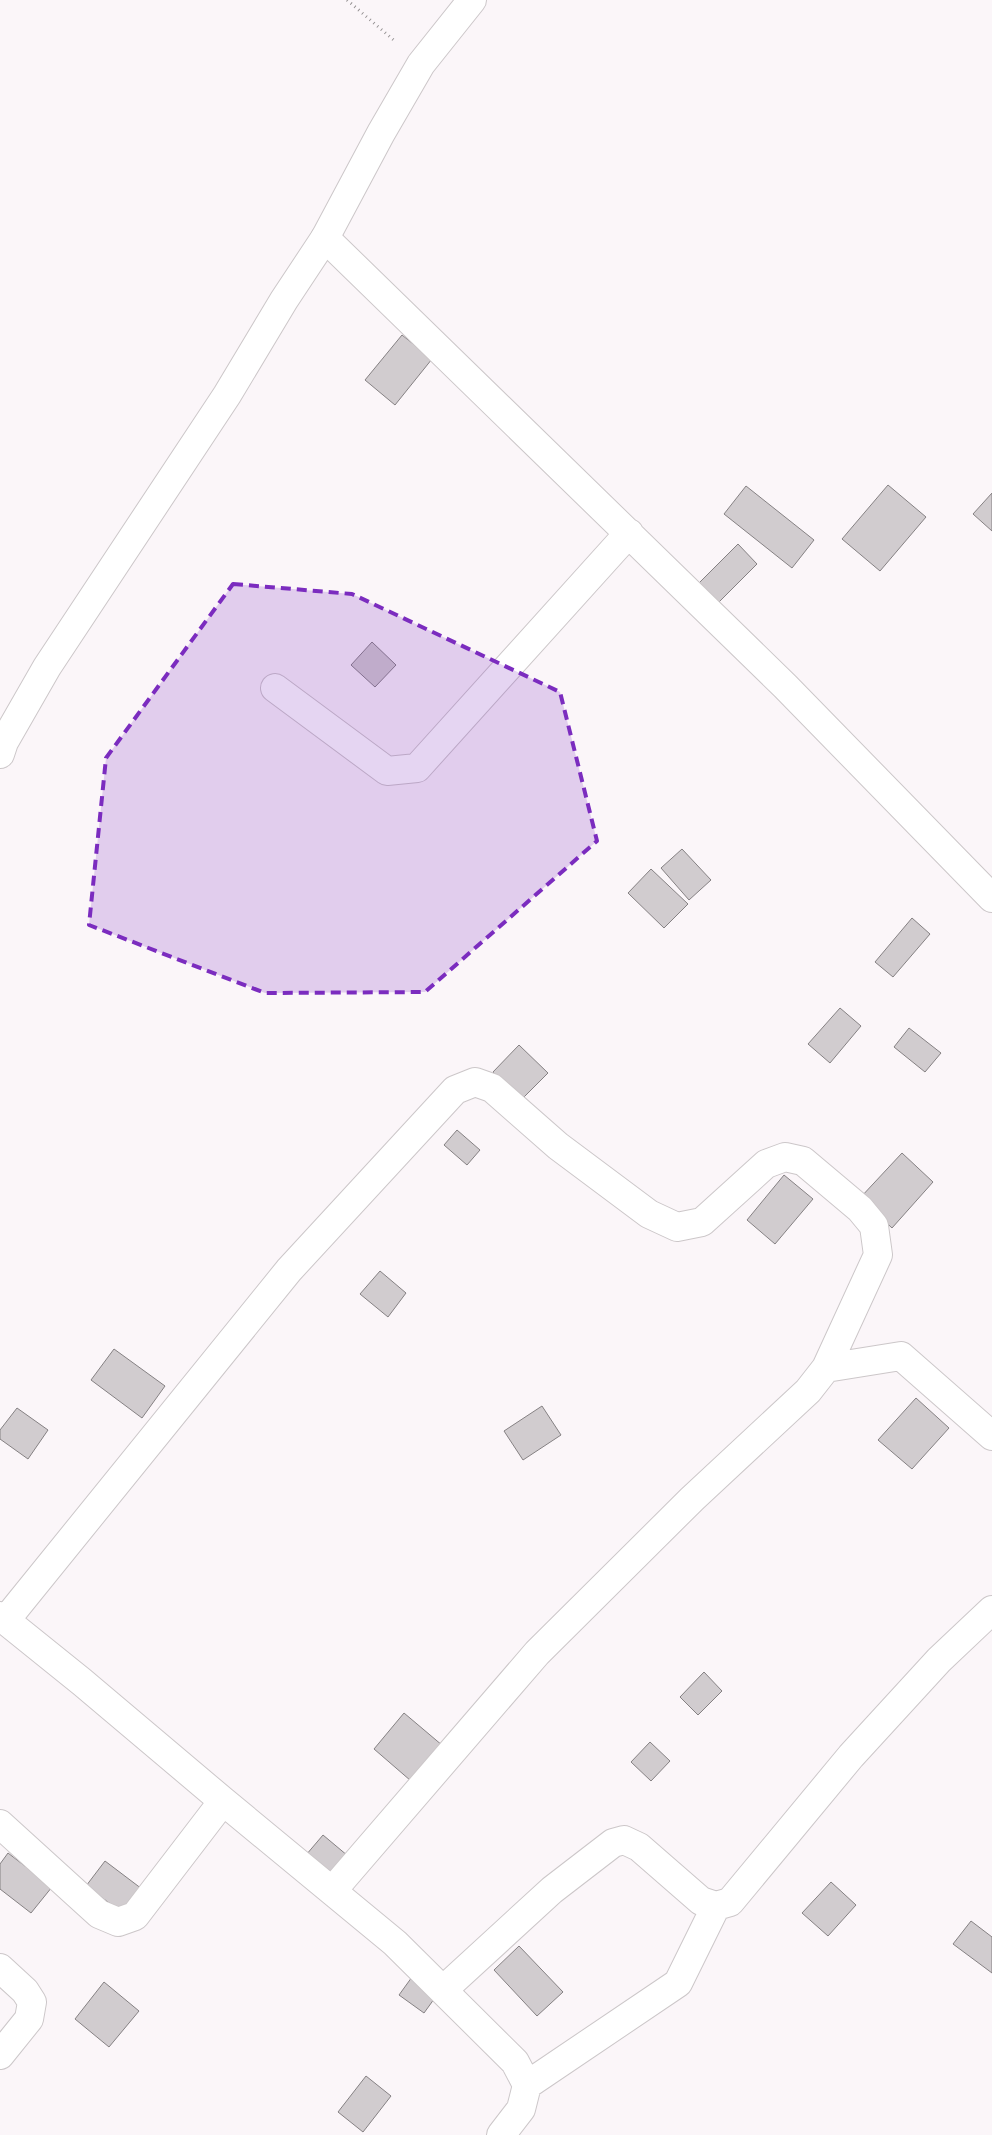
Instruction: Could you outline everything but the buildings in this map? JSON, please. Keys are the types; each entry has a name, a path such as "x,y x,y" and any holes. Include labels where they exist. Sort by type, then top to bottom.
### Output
{"street":[{"path":"0,754 4,742 47,667 227,395 284,300 325,238 381,133 422,64 472,0"},
{"path":"325,238 785,686 992,898"},
{"path":"275,688 387,771 417,768 629,533"},
{"path":"332,1891 537,1653 692,1499 808,1391 826,1368 878,1255 874,1226 860,1209 803,1161 785,1157 766,1164 702,1222 677,1227 649,1214 558,1146 492,1088 475,1082 455,1090 289,1270 2,1618 82,1682 223,1801 332,1891 395,1943 515,2062 527,2085 521,2109 501,2135"},
{"path":"826,1368 901,1356 992,1436"},
{"path":"443,1990 552,1890 613,1843 624,1840 639,1847 701,1901 716,1906 730,1902 851,1756 939,1660 992,1610"},
{"path":"0,1824 99,1914 118,1922 135,1916 223,1801"},
{"path":"527,2085 678,1983 716,1906"},
{"path":"0,1968 25,1991 32,2002 30,2019 0,2055"}],"path":[{"path":"347,0 422,64"}],"highlighted area":[{"path":"233,584 352,594 560,692 597,841 425,992 265,993 89,925 106,758"}]}
